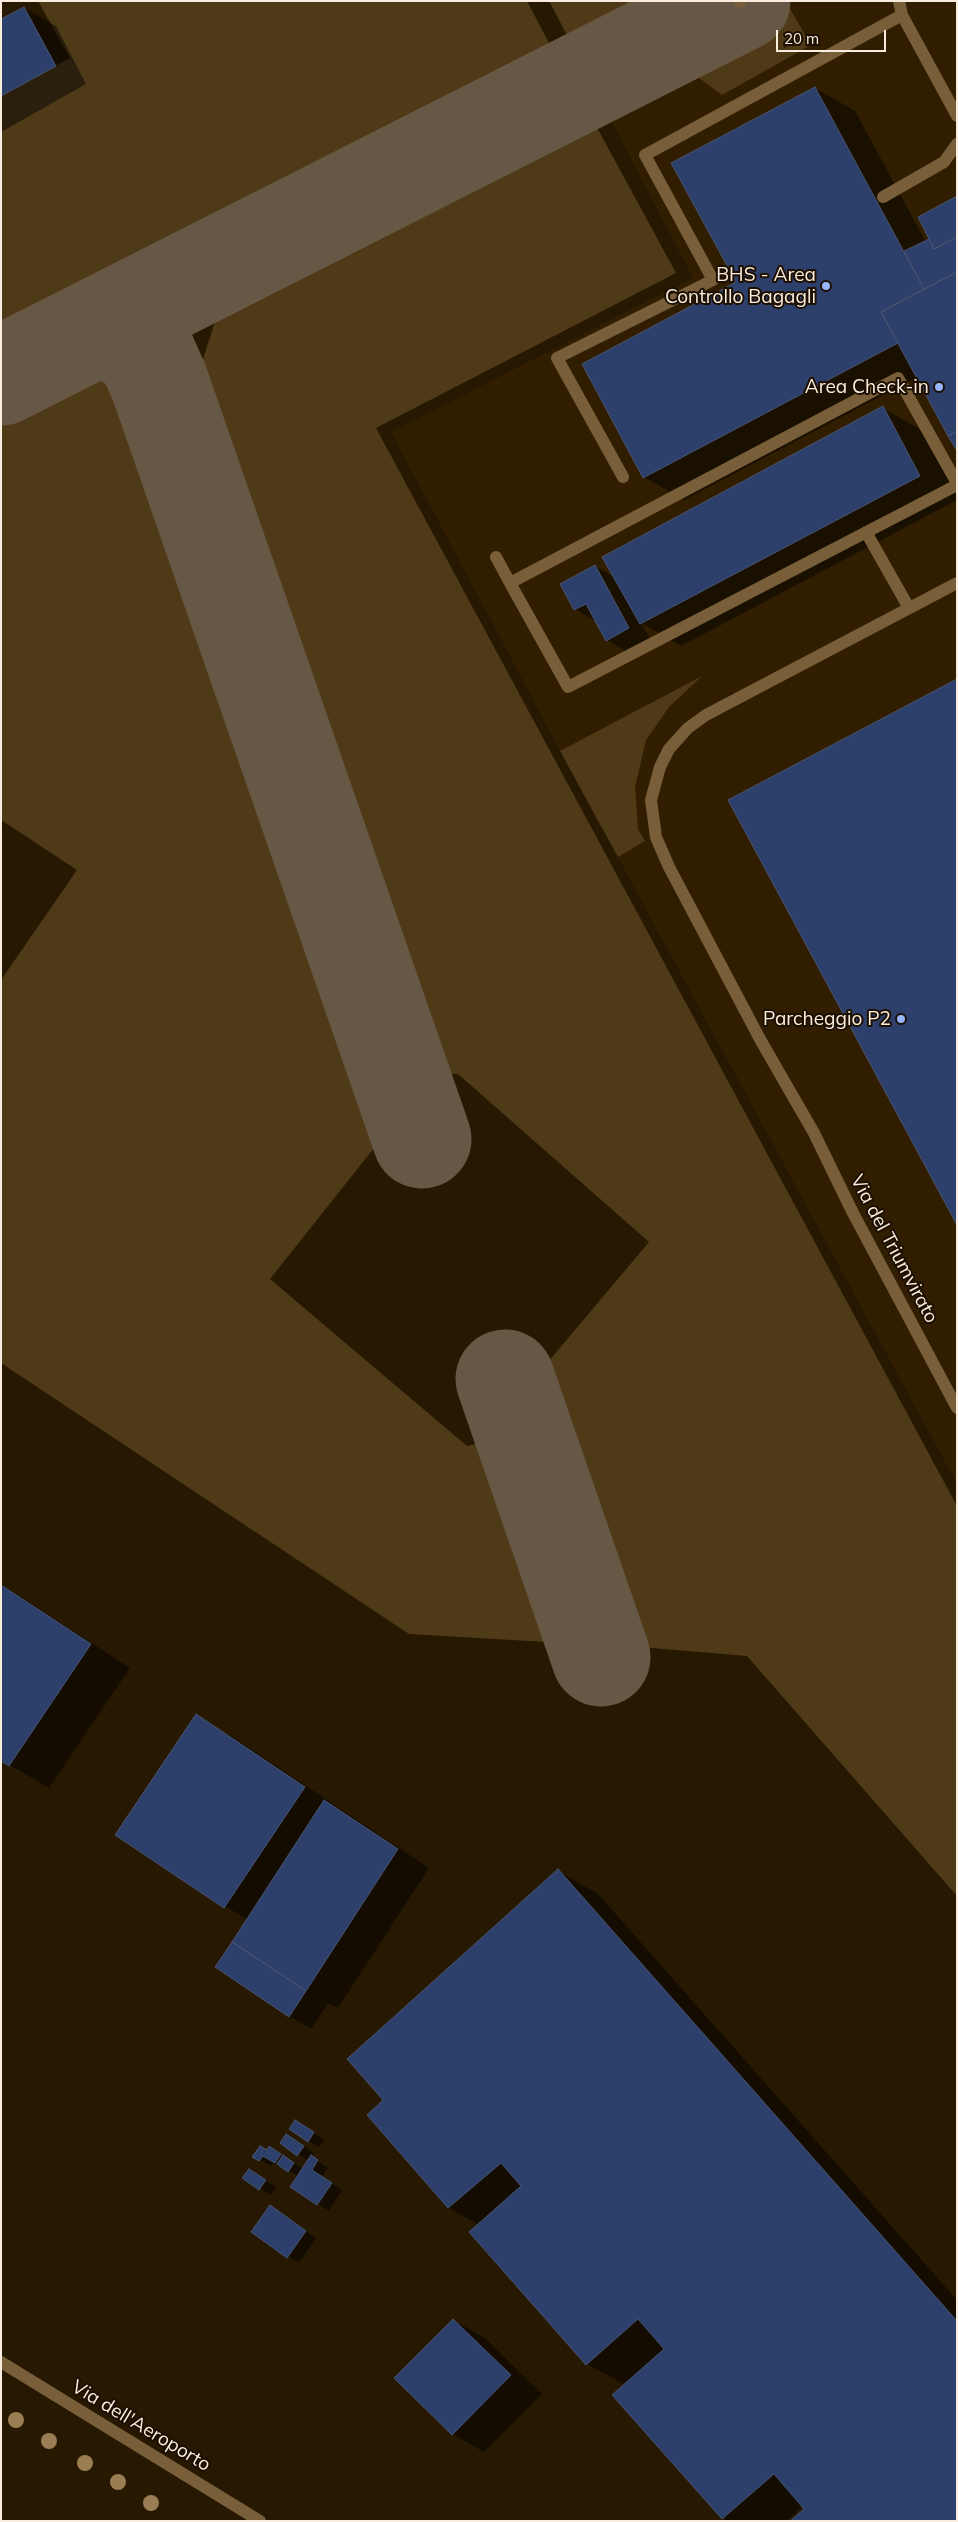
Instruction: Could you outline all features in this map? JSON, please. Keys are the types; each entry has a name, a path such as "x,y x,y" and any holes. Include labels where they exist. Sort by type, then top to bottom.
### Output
{"street":[{"path":"899,1 902,15 957,116"},
{"path":"622,477 557,358 713,280 645,155 902,15"},
{"path":"883,197 944,162 957,144"},
{"path":"496,557 568,687 957,484 898,378 510,582"},
{"path":"866,532 909,608"},
{"name":"Via del Triumvirato","path":"957,583 700,719 688,728 669,749 660,768 651,800 656,837 669,868 761,1041 814,1133 853,1213 957,1408"},
{"name":"Via dell'Aeroporto","path":"1,2362 260,2521"}],"shaded area":[{"path":"38,1 527,1 559,62 1,340 1,96 70,58"},
{"path":"549,1 957,1 957,1484 564,758 391,432 693,278"},
{"path":"549,1 682,1 578,56"},
{"path":"786,2 811,45 722,95 691,72 696,52"},
{"path":"588,111 676,273 376,428 957,1506 957,1896 747,1656 628,1646 537,1375 649,1242 458,1074 434,1075 198,375 224,293"},
{"path":"77,366 128,393 386,1133 270,1279 467,1446 490,1441 564,1643 409,1634 1,1363 1,980 77,870 1,820 1,404"},
{"path":"702,676 669,707 646,740 635,787 638,829 645,841 618,857 560,751"}],"building":[{"path":"24,7 56,66 1,96 1,19"},
{"name":"BHS - Area Controllo Bagagli","path":"815,87 924,289 881,312 898,343 643,478 582,364 736,282 671,163"},
{"path":"957,196 957,237 934,249 918,217"},
{"path":"957,237 957,272 924,289 904,251 929,239 934,249"},
{"name":"Area Check-in","path":"957,272 957,431 948,436 881,312"},
{"path":"883,406 920,476 640,624 602,557"},
{"path":"957,431 957,451 948,436"},
{"path":"595,565 629,628 606,641 586,604 574,610 560,584"},
{"name":"Parcheggio P2","path":"957,679 957,1225 728,800"},
{"path":"1,1585 91,1644 9,1766 1,1761"},
{"path":"196,1714 305,1787 224,1908 115,1835"},
{"path":"324,1800 398,1849 306,1991 232,1942"},
{"path":"558,1869 957,2321 957,2521 790,2521 804,2509 774,2474 722,2519 612,2395 664,2349 638,2319 586,2365 469,2232 521,2186 501,2163 448,2208 367,2115 383,2100 347,2059"},
{"path":"232,1942 306,1991 289,2017 215,1967"},
{"path":"295,2120 314,2132 308,2142 289,2129"},
{"path":"286,2134 304,2146 297,2156 280,2143"},
{"path":"260,2146 267,2150 269,2146 281,2154 275,2163 263,2156 259,2161 252,2157"},
{"path":"283,2155 294,2163 288,2172 277,2164"},
{"path":"311,2155 318,2160 312,2170 332,2183 317,2205 290,2187"},
{"path":"249,2169 266,2180 259,2190 242,2178"},
{"path":"270,2205 306,2231 287,2258 251,2232"},
{"path":"453,2319 511,2375 452,2435 394,2378"}],"taxiway":[{"path":"1,376 741,1"},
{"path":"99,327 122,334 146,353 159,382 422,1139"},
{"path":"505,1379 601,1657"}],"place":[{"name":"BHS - Area Controllo Bagagli","path":"826,286"},
{"name":"Area Check-in","path":"939,387"},
{"name":"Parcheggio P2","path":"901,1019"}]}
